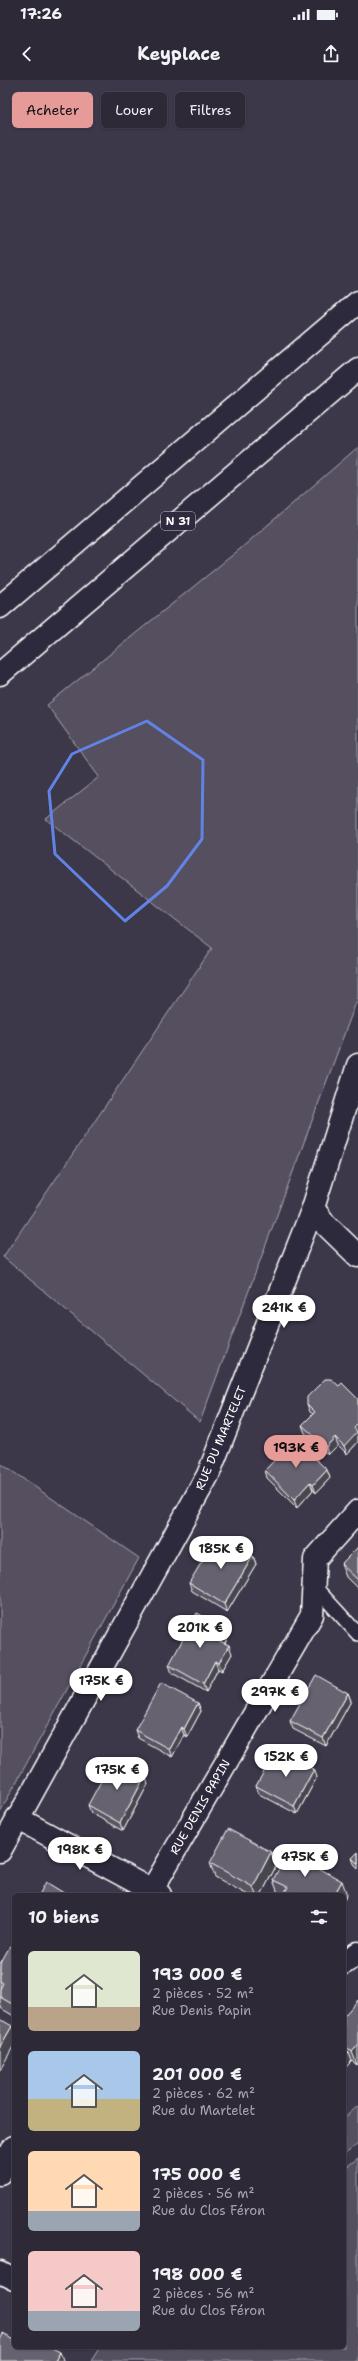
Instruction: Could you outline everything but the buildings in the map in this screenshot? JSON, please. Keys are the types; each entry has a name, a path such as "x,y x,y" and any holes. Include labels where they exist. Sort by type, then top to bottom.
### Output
{"main road":[{"path":"0,607 358,302"},
{"name":"N 31","path":"0,674 358,369"},
{"name":"RUE DU MARTELET","path":"0,1851 208,1474 313,1208 358,1065"},
{"path":"313,1208 325,1224 358,1256"},
{"name":"RUE DENIS PAPIN","path":"154,1893 312,1615 315,1559 358,1511"},
{"path":"17,1818 154,1893"},
{"path":"346,1962 358,1953"},
{"path":"0,2173 12,2151"},
{"path":"0,2272 12,2278"}],"lane":[{"path":"314,1586 358,1634"}],"highlighted area":[{"path":"147,721 203,760 202,839 167,886 125,921 55,854 49,791 72,754"}],"shaded area":[{"path":"358,447 358,997 200,1422 3,1257 212,948 46,819 99,777 47,705 240,549"},
{"path":"0,1463 139,1558 0,1812"},
{"path":"358,2106 358,2144 346,2153 346,2116"},
{"path":"358,2158 358,2361 91,2361 99,2349 346,2349 346,2167"}]}
